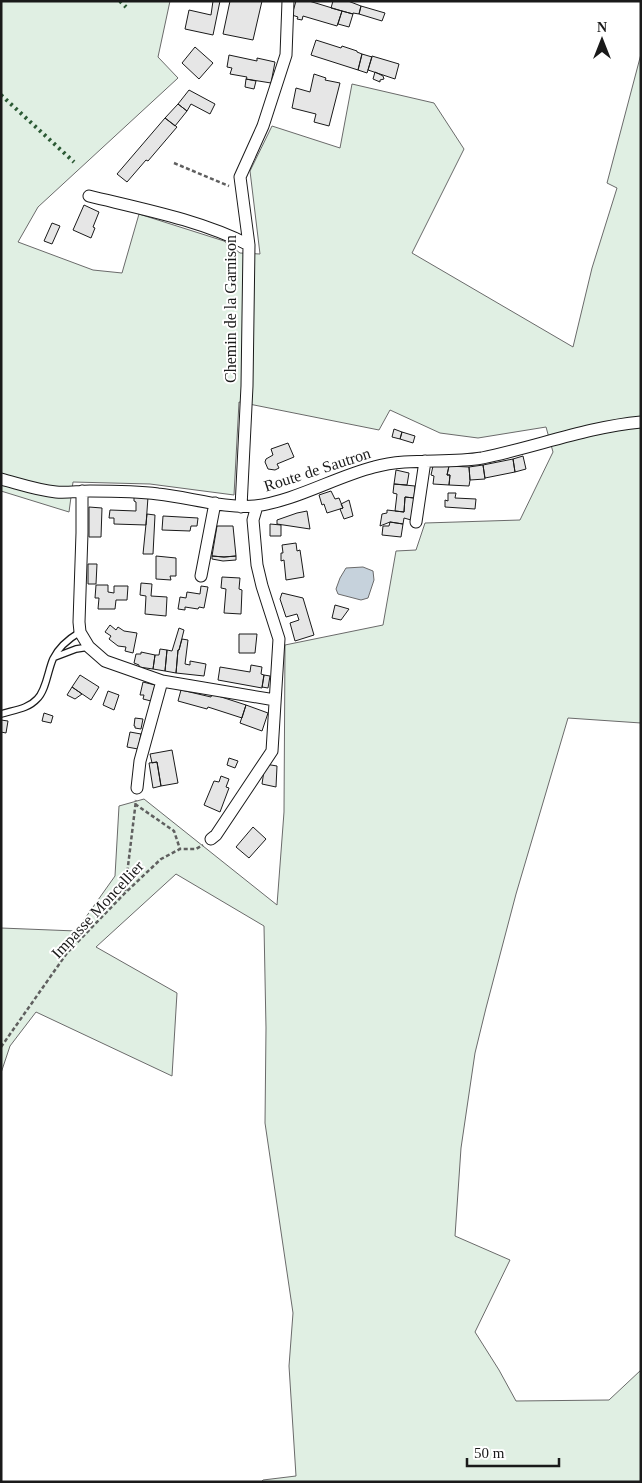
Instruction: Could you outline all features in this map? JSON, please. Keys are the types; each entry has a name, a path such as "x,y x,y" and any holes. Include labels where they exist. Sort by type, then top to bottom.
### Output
{"street":[{"name":"Chemin de la Garnison","path":"241,507 247,386 249,245 240,177 263,126 286,56 288,1"},
{"path":"89,196 170,216 233,237 249,245"},
{"name":"Route de Sautron","path":"1,479 36,489 58,492 123,491 160,494 241,507 256,506 278,501 373,467 399,462 480,458 519,450 591,430 618,424 641,422"},
{"path":"416,522 425,461"},
{"path":"82,491 79,622 80,632 88,647 106,661 162,681 275,700"},
{"path":"201,576 215,503"},
{"path":"211,838 216,835 272,751 279,639 257,565 253,520 256,506"},
{"path":"137,788 140,761 162,681"}],"lane":[{"path":"1,714 27,707 39,698 53,657 70,638 80,632"},
{"path":"53,657 88,647"}],"path":[{"path":"174,163 242,192"},
{"path":"125,893 137,788"},
{"path":"135,804 174,831 180,849"},
{"name":"Impasse Moncellier","path":"1,1047 67,953 125,893 161,859 180,849 196,849 211,838"}],"green space":[{"path":"1,1 170,1 158,57 178,78 38,207 18,242 93,270 122,273 139,214 224,241 240,253 260,254 250,171 272,126 340,148 352,84 434,103 464,149 412,253 573,347 592,268 617,188 607,183 641,54 641,723 568,718 516,894 475,1053 461,1148 455,1236 510,1260 475,1332 516,1401 609,1400 641,1370 641,1482 261,1482 263,1480 296,1476 289,1366 293,1313 265,1123 264,926 176,874 96,947 177,993 172,1076 36,1012 10,1046 1,1073 1,928 76,931 115,876 119,806 144,799 277,905 284,812 285,645 383,625 396,551 416,550 425,523 520,520 553,452 546,427 478,438 440,433 390,410 379,430 239,402 234,495 150,484 73,482 69,512 1,491"}],"shaded area":[{"path":"363,567 373,571 374,580 368,598 361,600 338,594 336,589 346,568"}],"building":[{"path":"213,1 220,1 213,35 185,29 189,10 211,15"},
{"path":"230,1 262,1 253,40 223,34"},
{"path":"296,1 309,1 342,11 337,26 303,16 302,20 297,19 298,17 292,15"},
{"path":"333,1 348,1 361,6 359,14 331,8"},
{"path":"361,6 385,13 382,21 359,14"},
{"path":"342,11 353,14 349,27 338,24"},
{"path":"316,40 341,48 342,46 362,54 358,70 311,55"},
{"path":"195,47 213,63 199,79 182,63"},
{"path":"362,54 372,57 367,73 358,70"},
{"path":"229,55 257,61 257,58 275,62 271,83 230,74 232,68 227,67"},
{"path":"372,56 399,64 395,79 368,70"},
{"path":"375,72 383,76 384,79 380,80 380,82 373,79"},
{"path":"314,74 326,78 325,80 340,83 329,126 314,122 316,114 292,108 296,88 310,92"},
{"path":"246,79 256,81 254,89 245,87"},
{"path":"189,90 215,104 210,114 191,104 187,111 178,104"},
{"path":"178,104 187,111 175,126 165,118"},
{"path":"165,118 177,127 127,182 117,174"},
{"path":"84,205 99,212 91,238 73,230"},
{"path":"52,223 60,226 52,244 44,241"},
{"path":"394,429 402,432 400,439 392,437"},
{"path":"402,432 415,436 413,443 400,439"},
{"path":"288,443 294,457 277,464 279,468 275,470 268,469 265,462 266,459 273,455 271,449"},
{"path":"523,456 526,469 515,472 513,459"},
{"path":"513,459 515,472 485,478 483,465"},
{"path":"483,465 485,479 470,480 469,467"},
{"path":"433,466 449,466 447,475 450,475 449,485 433,484 434,476 431,475"},
{"path":"449,466 469,467 469,486 449,485 450,475 447,475"},
{"path":"396,470 409,473 407,485 394,484"},
{"path":"394,484 415,486 414,498 405,497 404,512 395,511 397,494 393,493"},
{"path":"331,491 335,499 339,498 343,508 327,513 319,495"},
{"path":"448,493 456,493 455,498 476,499 475,509 445,507 445,500 448,501"},
{"path":"134,497 148,497 146,525 114,524 114,518 109,518 110,510 136,511"},
{"path":"405,497 414,498 411,520 404,518 403,524 390,522 380,526 382,514 387,513 387,510 404,512"},
{"path":"349,500 353,516 344,519 340,509 343,508 341,504"},
{"path":"89,507 102,508 101,537 89,537"},
{"path":"307,511 310,529 277,524 277,520"},
{"path":"147,514 155,515 153,554 143,554"},
{"path":"163,516 198,518 197,526 191,526 190,531 162,530"},
{"path":"390,522 403,524 401,537 382,535 383,526 389,526"},
{"path":"270,524 281,525 281,536 270,536"},
{"path":"217,526 233,526 236,556 212,556"},
{"path":"296,543 297,551 300,550 304,577 286,580 284,560 281,561 282,545"},
{"path":"156,556 176,558 176,576 170,576 171,580 156,579"},
{"path":"212,556 236,556 236,560 223,561 212,559"},
{"path":"88,564 97,564 96,584 88,584"},
{"path":"222,577 240,578 239,589 242,590 241,614 224,613 226,589 221,588"},
{"path":"141,583 152,584 151,596 167,597 166,616 145,614 146,596 140,595"},
{"path":"96,585 108,585 108,592 114,593 114,586 128,586 127,600 116,600 115,609 98,609 99,598 95,598"},
{"path":"201,586 208,587 204,608 185,607 185,610 178,609 180,597 186,598 187,592 200,594"},
{"path":"282,593 303,598 314,635 295,641 290,623 299,620 297,614 286,617 280,599"},
{"path":"335,605 349,609 341,620 332,618"},
{"path":"110,625 116,630 118,627 124,631 137,633 133,653 125,651 126,647 118,646 109,639 111,636 105,632"},
{"path":"179,628 184,630 178,650 176,673 165,671 167,650 172,651"},
{"path":"239,634 257,634 255,653 239,653"},
{"path":"182,639 188,640 185,664 190,665 190,661 206,664 204,676 176,673 178,650"},
{"path":"160,649 167,650 165,671 153,669 155,655 159,655"},
{"path":"141,652 155,655 153,669 139,667 139,665 134,663 136,654 141,654"},
{"path":"251,665 262,667 261,674 264,675 262,688 218,680 220,667 250,672"},
{"path":"80,675 99,687 91,700 72,687"},
{"path":"264,675 270,676 268,688 262,687"},
{"path":"143,682 155,685 151,701 143,699 144,695 140,695"},
{"path":"72,687 82,694 75,699 67,695"},
{"path":"181,690 211,697 212,694 246,705 242,718 208,707 207,709 178,701"},
{"path":"108,691 119,695 114,710 103,705"},
{"path":"246,705 268,713 262,731 240,723"},
{"path":"44,713 53,716 51,723 42,721"},
{"path":"135,718 143,719 141,729 135,728"},
{"path":"1,720 8,721 6,733 1,732"},
{"path":"130,732 141,734 138,749 127,747"},
{"path":"172,750 178,783 161,786 157,762 152,763 150,754"},
{"path":"229,758 238,761 235,768 227,765"},
{"path":"157,762 161,786 153,788 149,763"},
{"path":"265,764 277,766 276,787 262,784"},
{"path":"221,776 229,779 226,787 229,788 220,812 204,805 214,781 219,782"},
{"path":"253,827 266,839 249,858 236,847"}],"hedge":[{"path":"120,1 126,7"},
{"path":"1,95 74,162"}]}
